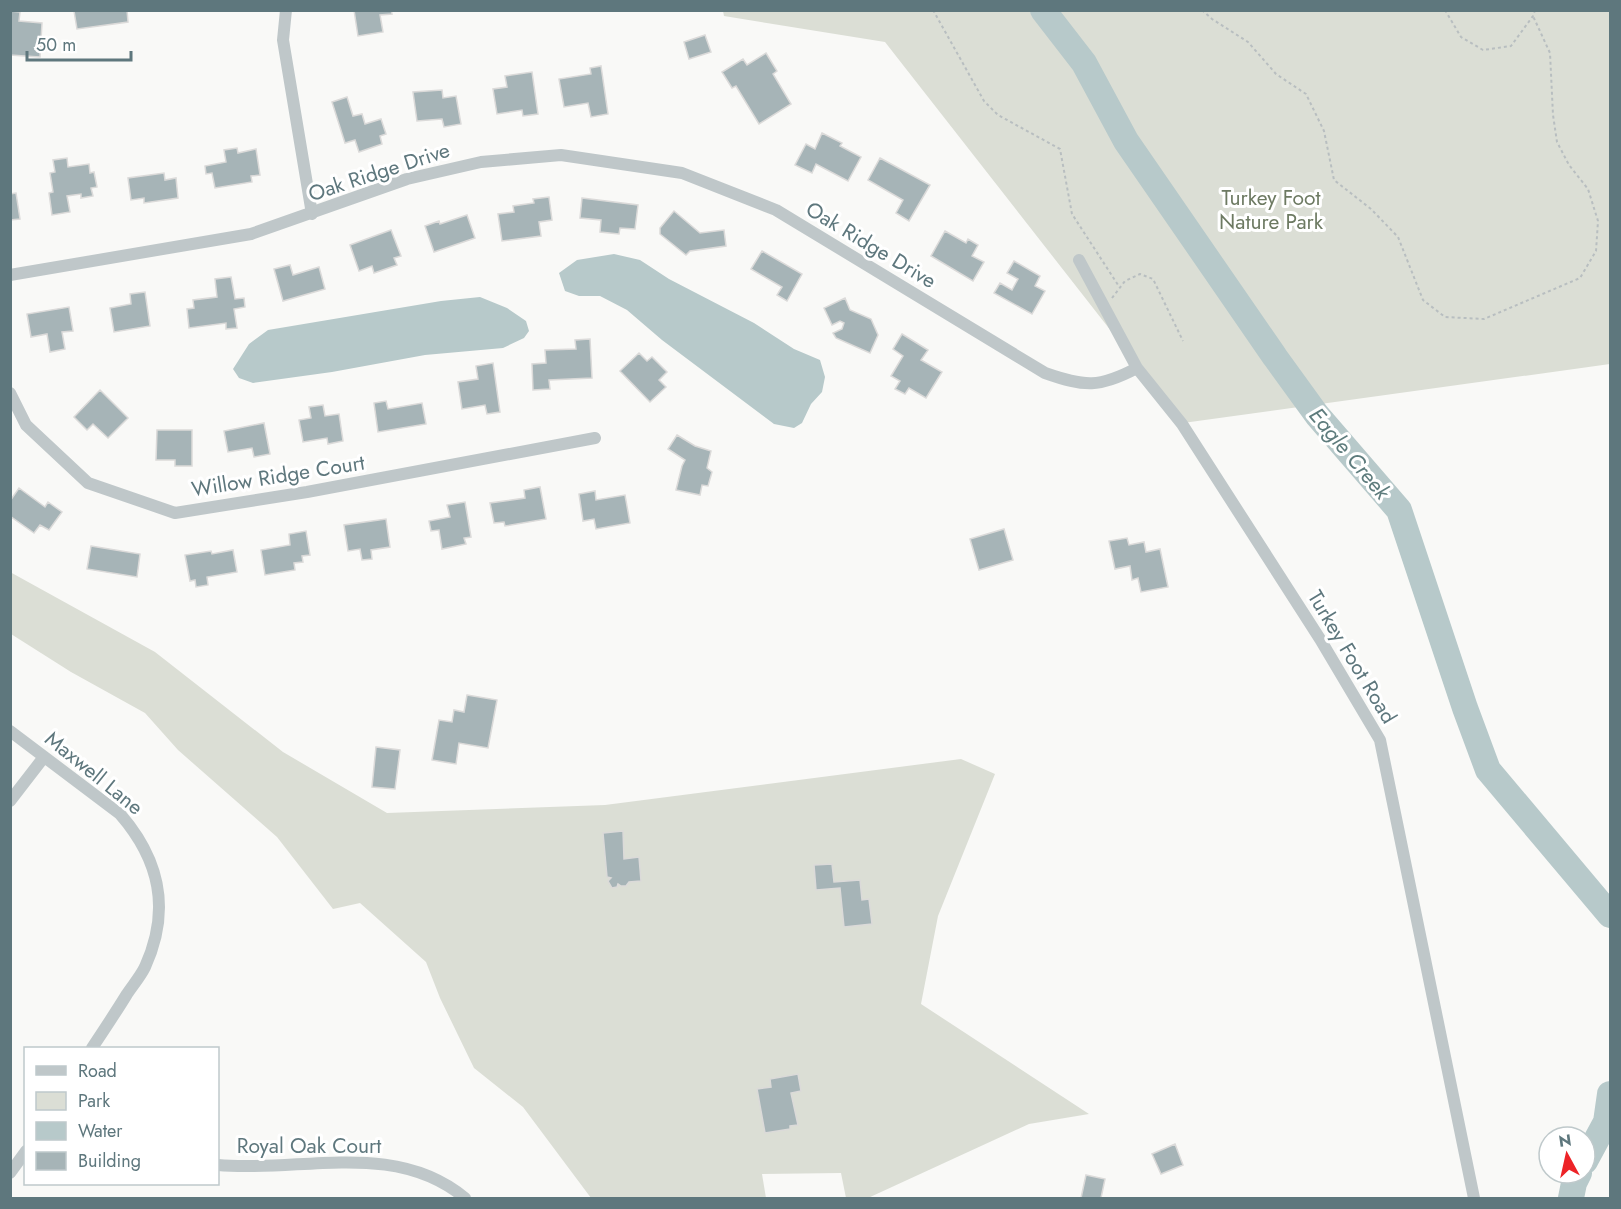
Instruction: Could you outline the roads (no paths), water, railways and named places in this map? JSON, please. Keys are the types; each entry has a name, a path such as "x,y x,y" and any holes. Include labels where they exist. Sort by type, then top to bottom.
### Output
{"street":[{"path":"286,10 283,40 312,214"},
{"name":"Oak Ridge Drive","path":"10,274 252,234 407,179 482,162 561,155 682,173 776,210 1045,373 1089,385 1114,380 1137,368"},
{"name":"Turkey Foot Road","path":"1079,260 1137,368 1182,424 1320,639 1380,740 1474,1198"},
{"name":"Willow Ridge Court","path":"10,393 26,425 88,483 175,513 307,492 595,438"},
{"name":"Maxwell Lane","path":"10,731 120,814 147,850 159,895 159,918 154,943 144,969 93,1047"},
{"path":"10,801 44,757"},
{"path":"10,1173 24,1154"},
{"name":"Royal Oak Court","path":"219,1165 239,1167 357,1161 383,1164 431,1178 465,1198"}],"water":[{"path":"614,254 640,260 669,279 754,323 794,349 820,360 825,377 822,392 811,404 802,423 794,428 774,424 662,340 627,310 600,296 579,296 565,291 559,273 577,260"},
{"path":"480,297 507,308 526,321 529,331 524,338 503,348 425,355 332,372 253,383 239,378 233,369 249,344 268,330 441,301"}],"waterway":[{"name":"Eagle Creek","path":"1043,10 1084,63 1126,141 1275,357 1317,415 1399,510 1488,770 1610,915"},
{"name":"Eagle Creek","path":"1597,1139 1606,1122 1610,1094"},
{"name":"Eagle Creek","path":"1571,1198 1574,1185"}],"park label":[{"name":"Turkey Foot Nature Park","path":"1271,210"}]}
